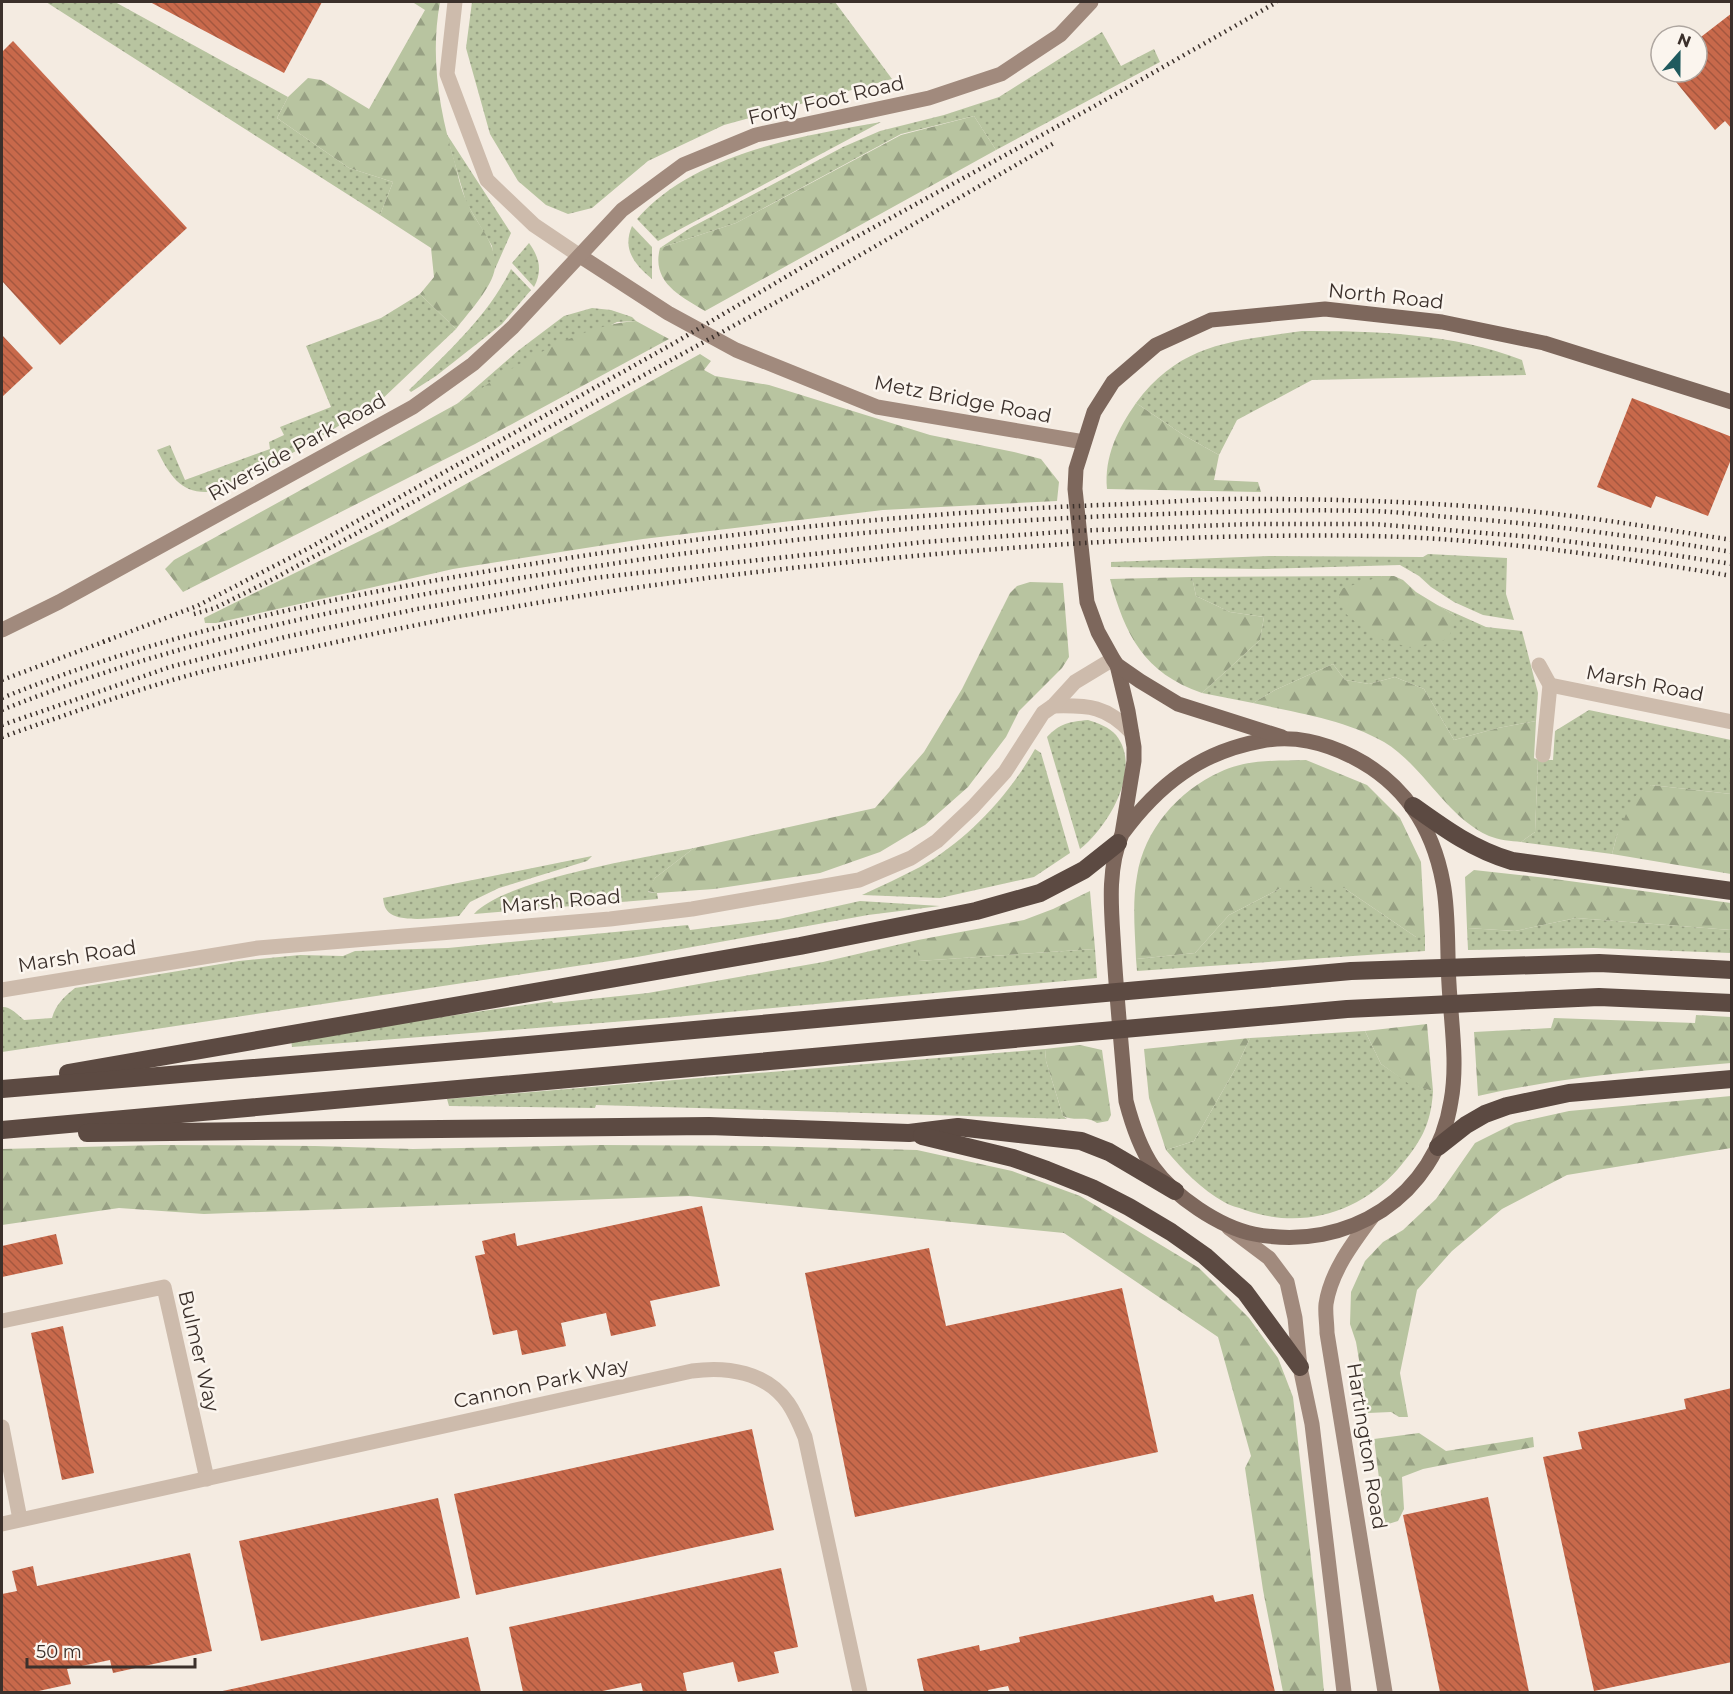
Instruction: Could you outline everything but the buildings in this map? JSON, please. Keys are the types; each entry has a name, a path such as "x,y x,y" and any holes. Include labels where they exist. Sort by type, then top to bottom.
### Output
{"highway":[{"path":"1413,806 1470,845 1490,855 1512,861 1731,891"},
{"path":"2,1086 922,923 1040,893 1084,870 1120,839"},
{"path":"2,1086 482,1049 1351,971 1599,963 1731,970"},
{"path":"2,1132 1347,1009 1599,997 1731,1003"},
{"path":"1438,1147 1466,1125 1485,1114 1507,1107 1569,1093 1731,1078"},
{"path":"2,1132 709,1126 909,1133 958,1127 1081,1141 1109,1152 1175,1191"},
{"path":"909,1133 1013,1158 1092,1188 1171,1232 1205,1256 1245,1292 1300,1367"}],"main road":[{"name":"North Road","path":"1115,662 1098,632 1087,602 1075,489 1076,469 1094,412 1113,381 1156,345 1211,320 1325,309 1442,322 1544,344 1729,398"},
{"path":"1115,662 1178,704 1285,737 1338,749 1363,762 1387,779 1413,806 1427,832 1436,854 1444,885 1453,1059 1451,1101 1438,1147 1408,1191 1372,1217 1341,1230 1314,1237 1280,1237 1251,1233 1220,1222 1175,1191 1154,1168 1143,1148 1132,1124 1126,1101 1111,904 1113,874 1134,761 1132,733 1115,662"},
{"path":"1120,839 1148,803 1171,781 1192,766 1232,748 1285,737"}],"street":[{"path":"455,2 447,74 487,180 534,225 580,256"},
{"name":"Forty Foot Road","path":"580,256 622,210 682,165 756,135 929,98 1001,74 1060,35 1091,2"},
{"name":"Metz Bridge Road","path":"580,256 668,313 736,350 877,407 1084,442"},
{"name":"Riverside Park Road","path":"2,630 59,602 413,407 473,364 513,327 580,256"},
{"name":"Marsh Road","path":"2,990 258,948 669,912 814,890 859,880 911,858 937,841 1005,772 1043,713 1053,706 1075,682 1115,662"},
{"path":"1539,665 1550,685 1543,755"},
{"name":"Marsh Road","path":"1550,685 1731,722"},
{"path":"1053,706 1084,705 1104,710 1119,719 1132,733"},
{"name":"Hartington Road","path":"1372,1217 1349,1249 1334,1277 1326,1305 1327,1332 1385,1692"},
{"path":"1220,1222 1269,1258 1287,1282 1295,1318 1300,1367 1312,1424 1344,1692"},
{"name":"Bulmer Way","path":"2,1321 164,1287 207,1479"},
{"name":"Cannon Park Way","path":"2,1524 714,1368 759,1377 787,1402 805,1437 860,1692"},
{"path":"2,1427 20,1519"}],"green space":[{"path":"46,2 115,2 288,97 277,118 349,168 393,182 380,215"},
{"path":"415,2 440,2 436,63 444,123 463,193 489,241 495,259 495,268 489,284 456,329 420,294 434,277 431,248 380,215 393,182 349,168 277,118 288,97 308,78 321,80 369,109 425,10"},
{"path":"472,2 835,2 892,79 724,125 648,161 592,208 568,214 546,205 518,181 490,134 466,48"},
{"path":"1102,32 1121,66 1154,49 1160,62 996,150 974,116 901,134 736,223 660,248 690,228 843,147 880,131 944,115 999,97"},
{"path":"974,116 996,150 705,311 677,293 664,279 658,260 660,248 736,223 901,135"},
{"path":"881,122 658,241 637,219 660,197 687,178 717,163 783,142"},
{"path":"446,133 511,233 495,269 492,246 466,202"},
{"path":"632,226 652,247 652,279 635,262 629,249 629,234"},
{"path":"529,243 539,264 534,287 512,263"},
{"path":"511,269 531,290 502,324 436,376 411,392 409,390 479,318 491,303"},
{"path":"420,294 456,329 379,402 298,450 222,490 209,492 189,489 174,478 168,470 157,450 170,445 185,480 270,449 269,442 284,435 280,427 331,407 306,346 381,318"},
{"path":"592,308 611,310 632,317 636,321 617,322 457,404 519,350 564,316"},
{"path":"636,321 669,339 475,444 183,592 165,569 174,560 471,396 528,359 594,330"},
{"path":"1302,331 1414,335 1469,344 1522,360 1526,375 1312,380 1237,420 1219,455 1185,436 1136,403 1171,367 1190,356 1231,342"},
{"path":"700,354 711,361 704,370 715,376 769,385 930,435 1041,459 1059,482 1057,501 883,510 643,539 453,569 216,623 205,623 204,618 394,524"},
{"path":"1136,403 1185,436 1219,455 1214,480 1258,482 1261,492 1107,489 1110,454 1123,423"},
{"path":"1428,554 1507,558 1506,594 1514,620 1483,615 1454,602 1400,565 1265,569 1111,567 1111,562 1269,556 1423,557"},
{"path":"1382,576 1379,579 1457,617 1437,605 1486,627 1522,631 1538,693 1536,721 1454,740 1424,689 1395,677 1369,684 1345,680 1333,664 1275,690 1253,703 1202,693 1260,640 1264,617 1230,612 1196,596 1192,577"},
{"path":"1382,576 1394,576 1403,580 1416,592 1457,617 1448,639 1411,648 1374,637 1346,614 1337,590"},
{"path":"1192,577 1196,596 1230,612 1264,617 1260,640 1202,693 1165,675 1140,650 1123,618 1110,579"},
{"path":"1030,582 1063,583 1069,657 1062,668 1019,711 1006,737 968,787 925,825 880,852 820,873 714,889 657,893 647,891 655,878 694,848 875,808 924,752 962,689 1010,593 1017,586"},
{"path":"1333,664 1345,680 1369,684 1395,677 1424,689 1454,740 1536,721 1534,758 1538,760 1535,832 1521,842 1489,836 1460,816 1412,764 1384,742 1337,722 1253,703 1275,690"},
{"path":"1589,710 1731,740 1731,794 1651,785 1617,835 1612,854 1521,842 1535,832 1538,760 1553,760 1555,731"},
{"path":"1088,720 1107,728 1116,735 1123,749 1126,764 1119,796 1111,812 1091,839 1080,849 1047,737 1065,724"},
{"path":"1035,749 1041,753 1070,853 1034,877 940,898 862,895 920,867 954,844 999,800"},
{"path":"1306,760 1367,785 1400,818 1421,862 1425,937 1416,937 1344,888 1281,888 1229,915 1195,953 1136,959 1134,907 1137,876 1147,843 1165,814 1190,790 1230,768 1262,762"},
{"path":"1651,785 1731,794 1731,874 1612,854 1617,835 1633,798"},
{"path":"694,848 655,878 648,892 657,893 658,899 474,914 490,902 544,881 611,864"},
{"path":"592,856 587,861 499,888 470,902 459,916 424,919 397,917 386,909 384,903 383,898"},
{"path":"1474,870 1731,903 1731,930 1576,918 1515,931 1467,928 1465,877"},
{"path":"1281,888 1344,888 1416,937 1425,937 1425,951 1137,971 1136,959 1195,953 1229,915"},
{"path":"1090,891 1095,949 918,961 918,940 1024,920"},
{"path":"860,901 940,906 868,915 637,957 2,1052 2,1007 11,1009 24,1020 52,1018 61,1001 75,988 239,961 300,955 343,956 355,951 448,948 688,925 690,930 779,919"},
{"path":"1576,918 1731,930 1731,953 1594,948 1468,950 1467,928 1515,931"},
{"path":"918,940 918,961 1095,949 1097,978 664,1018 292,1047 291,1039 552,1001 553,1003 648,993 823,962"},
{"path":"1696,1015 1731,1017 1731,1063 1572,1079 1478,1096 1474,1032 1551,1028 1554,1018 1695,1023"},
{"path":"1427,1024 1433,1091 1409,1084 1381,1064 1365,1031"},
{"path":"1365,1031 1381,1064 1409,1083 1433,1091 1430,1114 1418,1142 1398,1169 1366,1197 1328,1214 1287,1218 1266,1216 1231,1205 1216,1197 1193,1179 1166,1150 1194,1141 1237,1066 1250,1038"},
{"path":"1250,1038 1237,1066 1194,1141 1166,1150 1149,1098 1144,1049"},
{"path":"1080,1045 1102,1050 1111,1115 1108,1121 1097,1123 1089,1119 1063,1116 1046,1061 1045,1049"},
{"path":"1045,1049 1046,1061 1063,1116 1067,1119 596,1105 595,1108 449,1106 447,1099"},
{"path":"1731,1096 1731,1148 1567,1175 1502,1209 1452,1251 1417,1290 1400,1373 1408,1417 1399,1417 1391,1412 1368,1413 1356,1342 1350,1324 1351,1292 1365,1261 1383,1242 1403,1230 1436,1199 1475,1143 1515,1123 1569,1111"},
{"path":"160,1145 413,1149 601,1145 763,1146 917,1150 1012,1171 1080,1196 1199,1268 1249,1318 1278,1358 1293,1397 1324,1692 1283,1692 1263,1590 1245,1468 1251,1456 1218,1337 1064,1233 689,1196 204,1214 119,1208 2,1225 2,1149"},
{"path":"1419,1433 1446,1451 1533,1437 1534,1447 1423,1469 1402,1477 1404,1509 1398,1521 1385,1525 1374,1439"}],"railway":[{"path":"103,642 197,606 309,548 676,342 816,259 1100,103 1277,2"},
{"path":"194,614 215,608 277,577 822,277 1054,143"},
{"path":"2,698 137,650 275,613 345,598 415,584 627,549 840,523 983,511 1225,499 1381,501 1533,512 1618,522 1732,540"},
{"path":"2,710 73,683 218,639 366,605 659,557 862,533 999,522 1135,515 1373,511 1563,528 1732,552"},
{"path":"2,725 170,667 285,637 417,609 593,578 924,542 1074,531 1250,524 1374,524 1533,537 1732,564"},
{"path":"2,737 189,675 399,629 533,604 668,583 871,560 996,549 1184,538 1373,536 1463,541 1553,550 1732,576"},
{"path":"2,680 111,639"}]}
